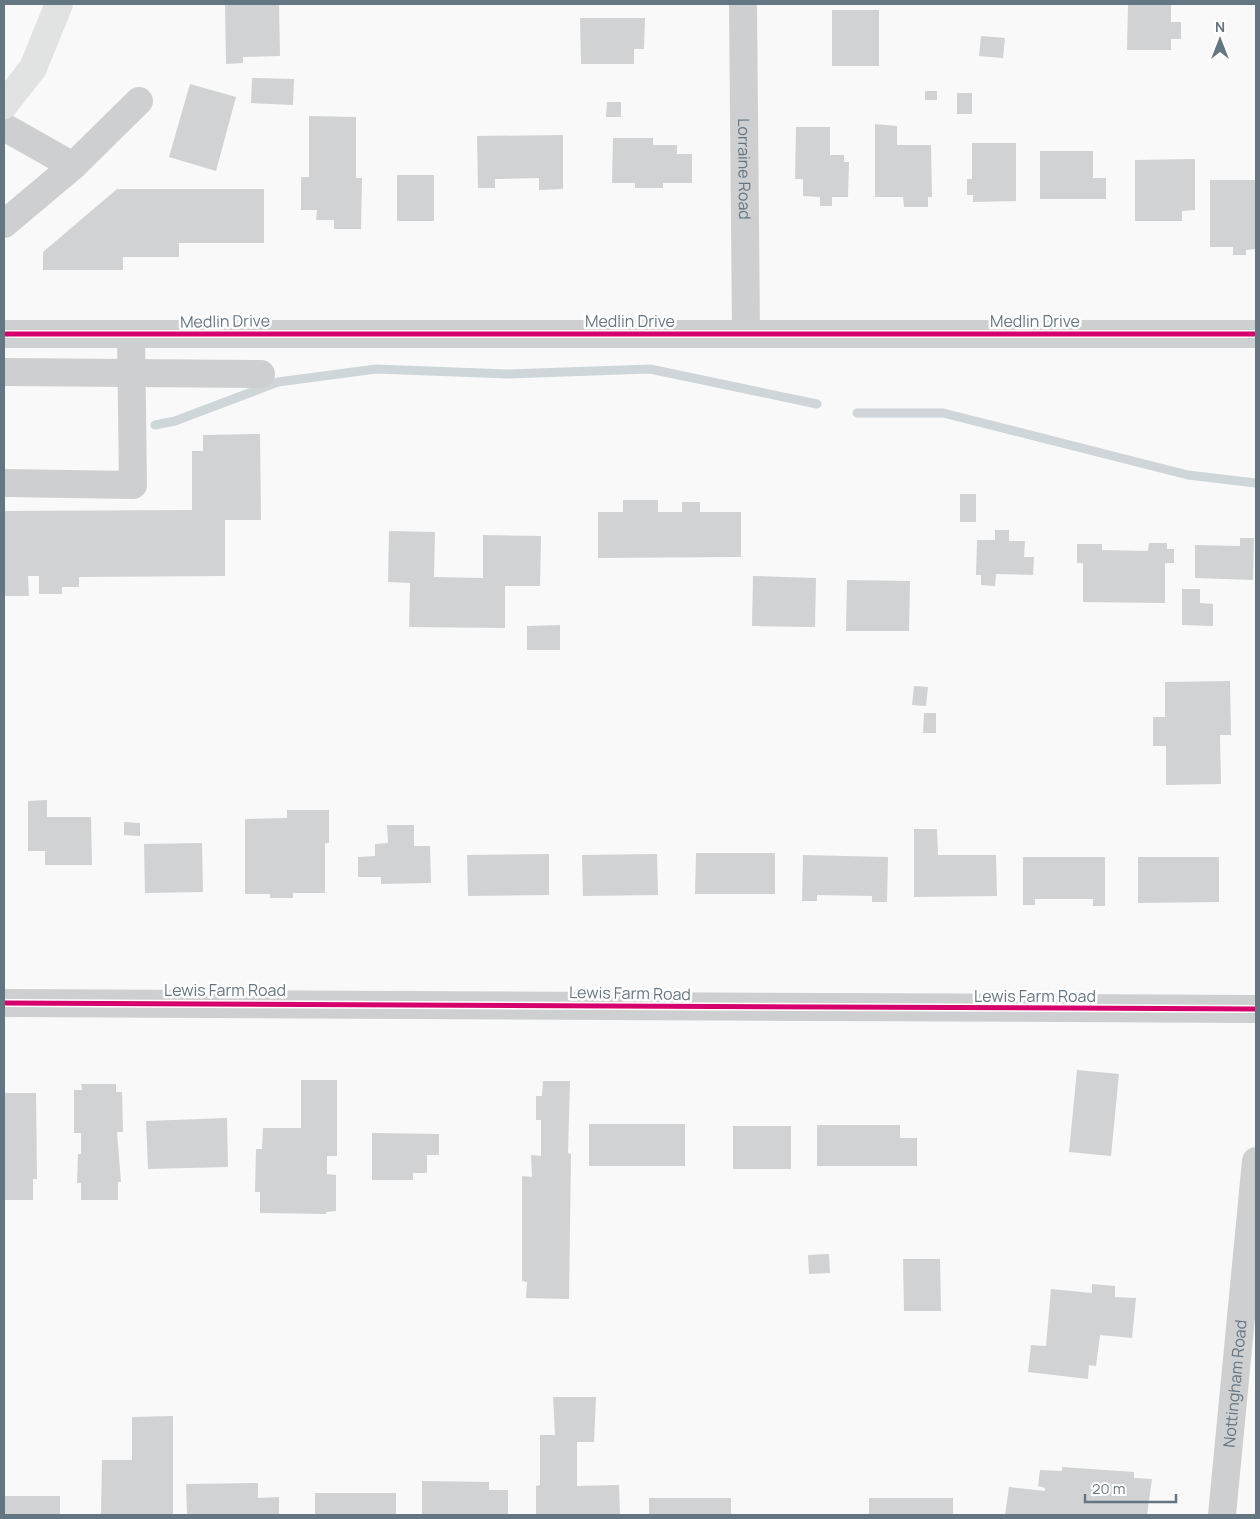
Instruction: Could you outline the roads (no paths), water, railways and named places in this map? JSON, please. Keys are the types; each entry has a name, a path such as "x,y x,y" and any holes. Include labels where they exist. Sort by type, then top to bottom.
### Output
{"main road":[{"path":"4,105 32,68 59,4"}],"street":[{"name":"Lorraine Road","path":"743,4 746,334"},
{"path":"4,224 73,166 139,102"},
{"path":"4,127 73,166"},
{"name":"Medlin Drive","path":"4,334 1256,334"},
{"path":"4,483 133,485 131,334"},
{"path":"4,372 132,375 261,374"},
{"name":"Lewis Farm Road","path":"4,1003 1256,1009"},
{"name":"Nottingham Road","path":"1222,1515 1256,1161"}],"waterway":[{"path":"155,425 175,421 278,382 376,369 508,374 650,369 817,404"},
{"path":"857,413 943,413 1188,475 1256,483"}]}
